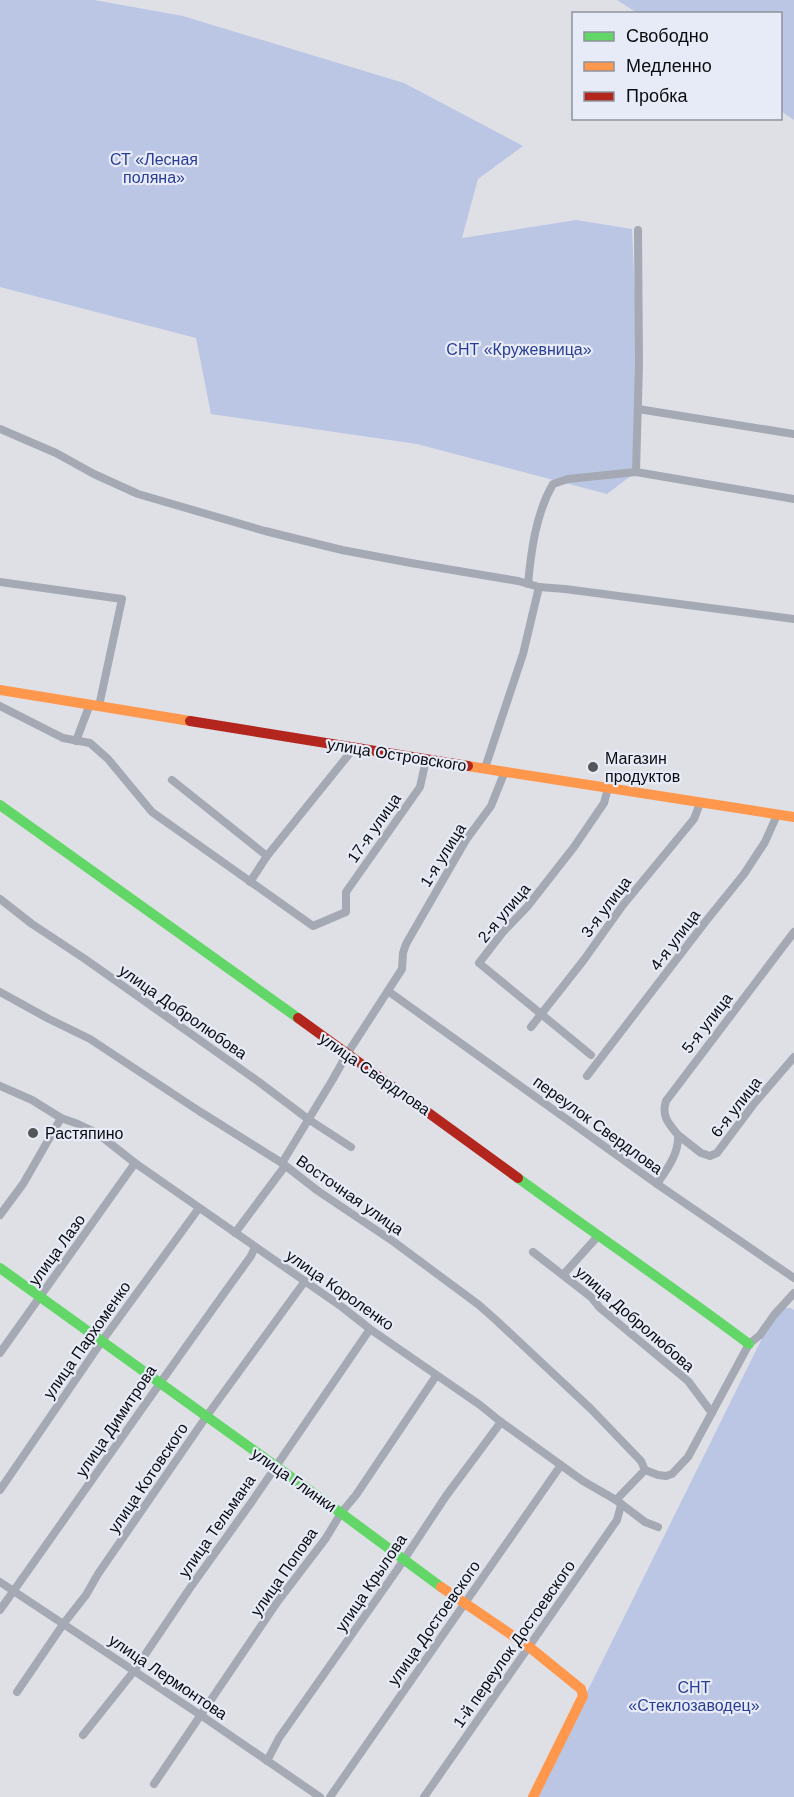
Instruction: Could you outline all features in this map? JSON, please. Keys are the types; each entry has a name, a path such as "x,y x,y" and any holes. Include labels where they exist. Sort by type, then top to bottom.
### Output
{"street":[{"path":"636,472 638,230"},
{"path":"638,409 794,434"},
{"path":"0,429 56,453 138,494 265,531 342,550 518,581 539,587 794,619"},
{"path":"528,584 530,560 544,500 553,484 568,479 636,472 794,498"},
{"path":"0,582 122,599 95,705 76,741"},
{"path":"485,768 523,654 539,587"},
{"name":"улица Островского","path":"0,690 794,818"},
{"path":"0,706 63,738 90,743 108,759 152,812 250,882 267,856 354,748"},
{"name":"17-я улица","path":"250,882 313,926 346,912 346,892 420,787 426,760"},
{"name":"1-я улица","path":"234,1233 283,1165 346,1054 402,969 406,944 466,840 491,806 505,771"},
{"path":"172,780 267,856"},
{"name":"2-я улица","path":"591,1055 479,963 574,847 604,803 608,788"},
{"name":"3-я улица","path":"531,1027 623,905 694,819 700,802"},
{"name":"улица Свердлова","path":"0,805 749,1344"},
{"name":"4-я улица","path":"587,1076 744,874 765,842 777,815"},
{"name":"улица Добролюбова","path":"0,899 32,924 86,959 308,1119 351,1147"},
{"name":"5-я улица","path":"678,1135 665,1118 666,1101 794,932"},
{"name":"переулок Свердлова","path":"387,991 657,1184 794,1278"},
{"name":"Восточная улица","path":"0,992 90,1039 283,1165 333,1202 394,1242 479,1305 591,1409 641,1461 645,1470"},
{"name":"6-я улица","path":"678,1135 700,1153 710,1156 717,1153 794,1056"},
{"name":"улица Короленко","path":"0,1086 32,1100 61,1118 97,1133 234,1233 480,1405 583,1481 619,1502 645,1522 658,1527"},
{"path":"0,1215 29,1174 61,1118"},
{"path":"657,1184 677,1148 678,1135"},
{"name":"улица Лазо","path":"0,1353 135,1162"},
{"name":"улица Пархоменко","path":"0,1490 102,1341 199,1208"},
{"path":"563,1275 597,1236"},
{"name":"улица Димитрова","path":"0,1610 100,1470 159,1382 251,1256 255,1247"},
{"name":"улица Добролюбова","path":"533,1252 688,1381 712,1413"},
{"name":"улица Глинки","path":"0,1268 464,1604 528,1646 581,1689 584,1696 533,1797"},
{"name":"улица Котовского","path":"17,1692 86,1595 206,1417 236,1379 305,1281"},
{"path":"645,1470 666,1476 672,1474 688,1457 749,1344 760,1335 794,1293"},
{"name":"улица Тельмана","path":"83,1735 134,1671 370,1329"},
{"name":"улица Попова","path":"154,1784 278,1601 326,1538 436,1376"},
{"name":"улица Крылова","path":"267,1761 279,1738 446,1496 501,1422"},
{"name":"улица Достоевского","path":"330,1797 561,1465"},
{"name":"1-й переулок Достоевского","path":"424,1797 617,1520 619,1502 645,1470"},
{"name":"улица Лермонтова","path":"0,1582 320,1797"}],"green space":[{"path":"0,0 94,0 183,16 404,83 523,146 478,179 462,238 576,220 632,229 637,341 636,472 607,494 417,444 211,414 196,338 0,287"},
{"path":"617,0 794,0 794,120 782,112 782,12 635,12"},
{"name":"СНТ «Стеклозаводец»","path":"777,1308 794,1310 794,1797 535,1797"}],"traffic: fast":[{"path":"0,805 298,1018"},
{"path":"518,1178 749,1344"},
{"path":"0,1268 441,1587"}],"traffic: slow":[{"path":"0,690 190,721"},
{"path":"468,766 794,817"},
{"path":"441,1587 528,1646 581,1689 583,1696 533,1797"}],"traffic: jam":[{"path":"190,721 468,766"},
{"path":"298,1018 518,1178"}],"place":[{"name":"Магазин продуктов","path":"593,767"},
{"name":"Растяпино","path":"33,1133"}],"park label":[{"name":"СТ «Лесная поляна»","path":"154,168"},
{"name":"СНТ «Кружевница»","path":"519,349"}]}
